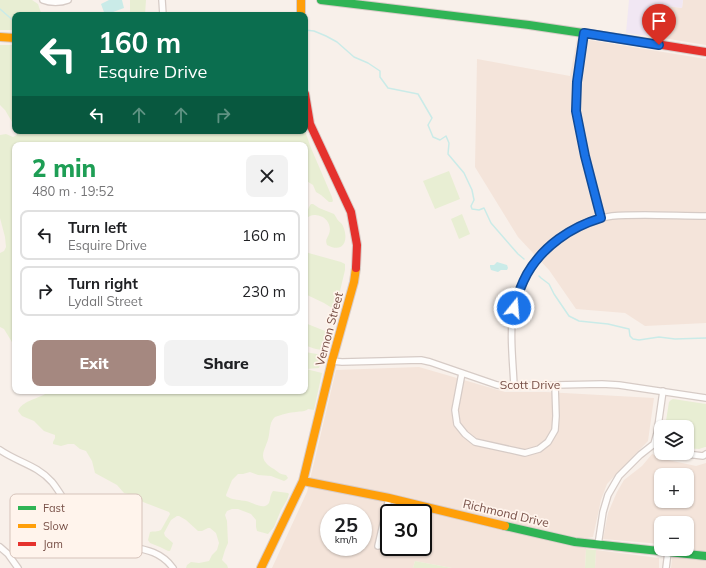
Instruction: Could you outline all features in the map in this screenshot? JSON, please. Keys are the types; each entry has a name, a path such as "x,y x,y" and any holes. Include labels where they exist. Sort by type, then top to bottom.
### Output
{"street":[{"path":"43,0 48,2 65,2 68,0"},
{"path":"162,0 163,12"},
{"path":"301,0 301,12"},
{"path":"321,0 529,25 706,52"},
{"path":"584,33 577,82 576,111 585,156 601,218"},
{"path":"0,37 12,38"},
{"name":"Vernon Street","path":"262,568 303,481 332,361 354,282 358,245 354,225 345,198 310,124 308,114"},
{"path":"514,386 512,330 514,308 518,293 527,274 539,256 554,242 572,230 588,222 601,218 625,215 706,216"},
{"name":"Scott Drive","path":"332,361 421,360 497,385 602,384 663,391 706,398"},
{"path":"462,373 455,410 457,424 464,434 475,442 525,453 538,449 548,442 554,430 556,416 555,385"},
{"path":"659,420 663,391"},
{"path":"598,545 603,512 608,495 619,476 640,455 654,444"},
{"path":"0,450 6,455 24,462 40,471 52,482 60,494"},
{"path":"694,455 703,456 706,454"},
{"name":"Richmond Drive","path":"303,481 389,498 575,542 654,551"},
{"path":"378,546 389,498"},
{"path":"0,548 10,557"},
{"path":"142,549 160,555 174,568"},
{"name":"Richmond Drive","path":"694,555 706,556"},
{"path":"666,568 668,556"},
{"path":"11,558 18,568"}],"shaded area":[{"path":"629,0 683,0 682,8 660,5 657,37 626,33"},
{"path":"683,0 706,0 706,45 657,37 660,5 682,8"},
{"path":"577,38 706,59 706,323 645,326 625,313 576,309 549,270 518,237 475,167 477,59 570,76"},
{"path":"419,367 505,392 546,392 654,398 648,441 607,484 601,500 593,537 587,538 585,568 452,568 415,561 413,568 272,568 307,492 336,370"},
{"path":"652,454 654,455 654,460 668,460 696,466 706,463 706,568 671,568 672,556 694,556 694,516 654,516 654,543 603,539 608,513 624,480 642,466"},
{"path":"596,550 659,558 659,568 595,568"}],"green space":[{"path":"0,0 32,0 38,4 41,12 12,12 12,30 0,30"},
{"path":"130,0 146,0 145,12 130,12"},
{"path":"0,45 12,45 12,122 0,105"},
{"path":"6,134 13,137 17,135 306,134 333,201 329,202 316,192 313,185 308,182 308,142 12,142 12,342 4,329 0,327 0,253 4,251 6,247 0,218 0,135"},
{"path":"449,171 460,199 435,209 423,181"},
{"path":"311,204 313,204 334,214 342,224 345,231 345,241 341,247 338,248 327,245 326,240 330,231 328,223 320,216 314,215 308,218 308,209"},
{"path":"462,214 470,234 459,239 451,219"},
{"path":"308,253 345,264 339,303 336,308 332,308 308,295"},
{"path":"308,324 325,331 327,337 326,349 323,350 308,346"},
{"path":"308,352 317,354 321,357 319,368 308,369"},
{"path":"308,370 322,373 314,410 308,409 288,413 275,417 271,423 268,440 263,453 264,460 267,464 280,473 286,475 288,478 284,481 271,476 258,475 250,472 238,474 232,480 226,495 227,497 256,505 265,506 268,504 273,491 289,494 274,527 268,534 257,531 256,520 251,514 238,509 227,511 225,515 227,521 228,543 222,560 228,568 186,568 191,562 199,563 209,561 217,550 219,543 216,533 210,528 198,531 179,516 171,520 164,533 165,536 173,543 170,551 150,543 148,540 150,532 161,530 170,514 169,512 143,502 142,494 124,493 117,485 95,473 92,461 86,451 80,449 74,444 61,446 53,444 55,435 44,431 34,421 22,416 18,411 23,405 45,394 308,394"},
{"path":"673,399 706,404 706,447 694,449 694,420 666,420 669,402"},
{"path":"586,549 596,550 595,568 585,568"},
{"path":"415,561 452,568 413,568"}],"water":[{"path":"109,0 122,0 124,8 113,12 104,12 101,4"},
{"path":"497,262 507,265 507,270 501,270 498,272 491,270 490,265 494,265"}],"waterway":[{"path":"0,9 12,19"},
{"path":"308,30 314,31 337,42 354,57 368,63 380,71 380,77 388,88 418,94 432,118 428,125 433,137 440,140 446,136 449,143 448,154 464,173 472,190 474,200 471,206 472,209 479,210 484,208 491,223 524,259"},
{"path":"539,276 549,284 569,316 579,321 608,324 629,329 630,336 633,339 639,340 659,337 675,339 706,338"}],"traffic: fast":[{"path":"321,0 529,25 650,43"},
{"path":"505,526 575,542 706,556"}],"traffic: slow":[{"path":"301,0 301,12"},
{"path":"0,37 12,38"},
{"path":"261,568 303,481 332,361 354,282 356,268"},
{"path":"303,481 389,498 505,526"}],"traffic: jam":[{"path":"650,43 706,52"},
{"path":"308,112 310,124 351,212 357,245 356,268"}],"route":[{"path":"514,308 518,293 527,274 539,256 554,242 572,230 588,222 601,218 585,156 576,111 577,82 584,33 659,45"}]}
